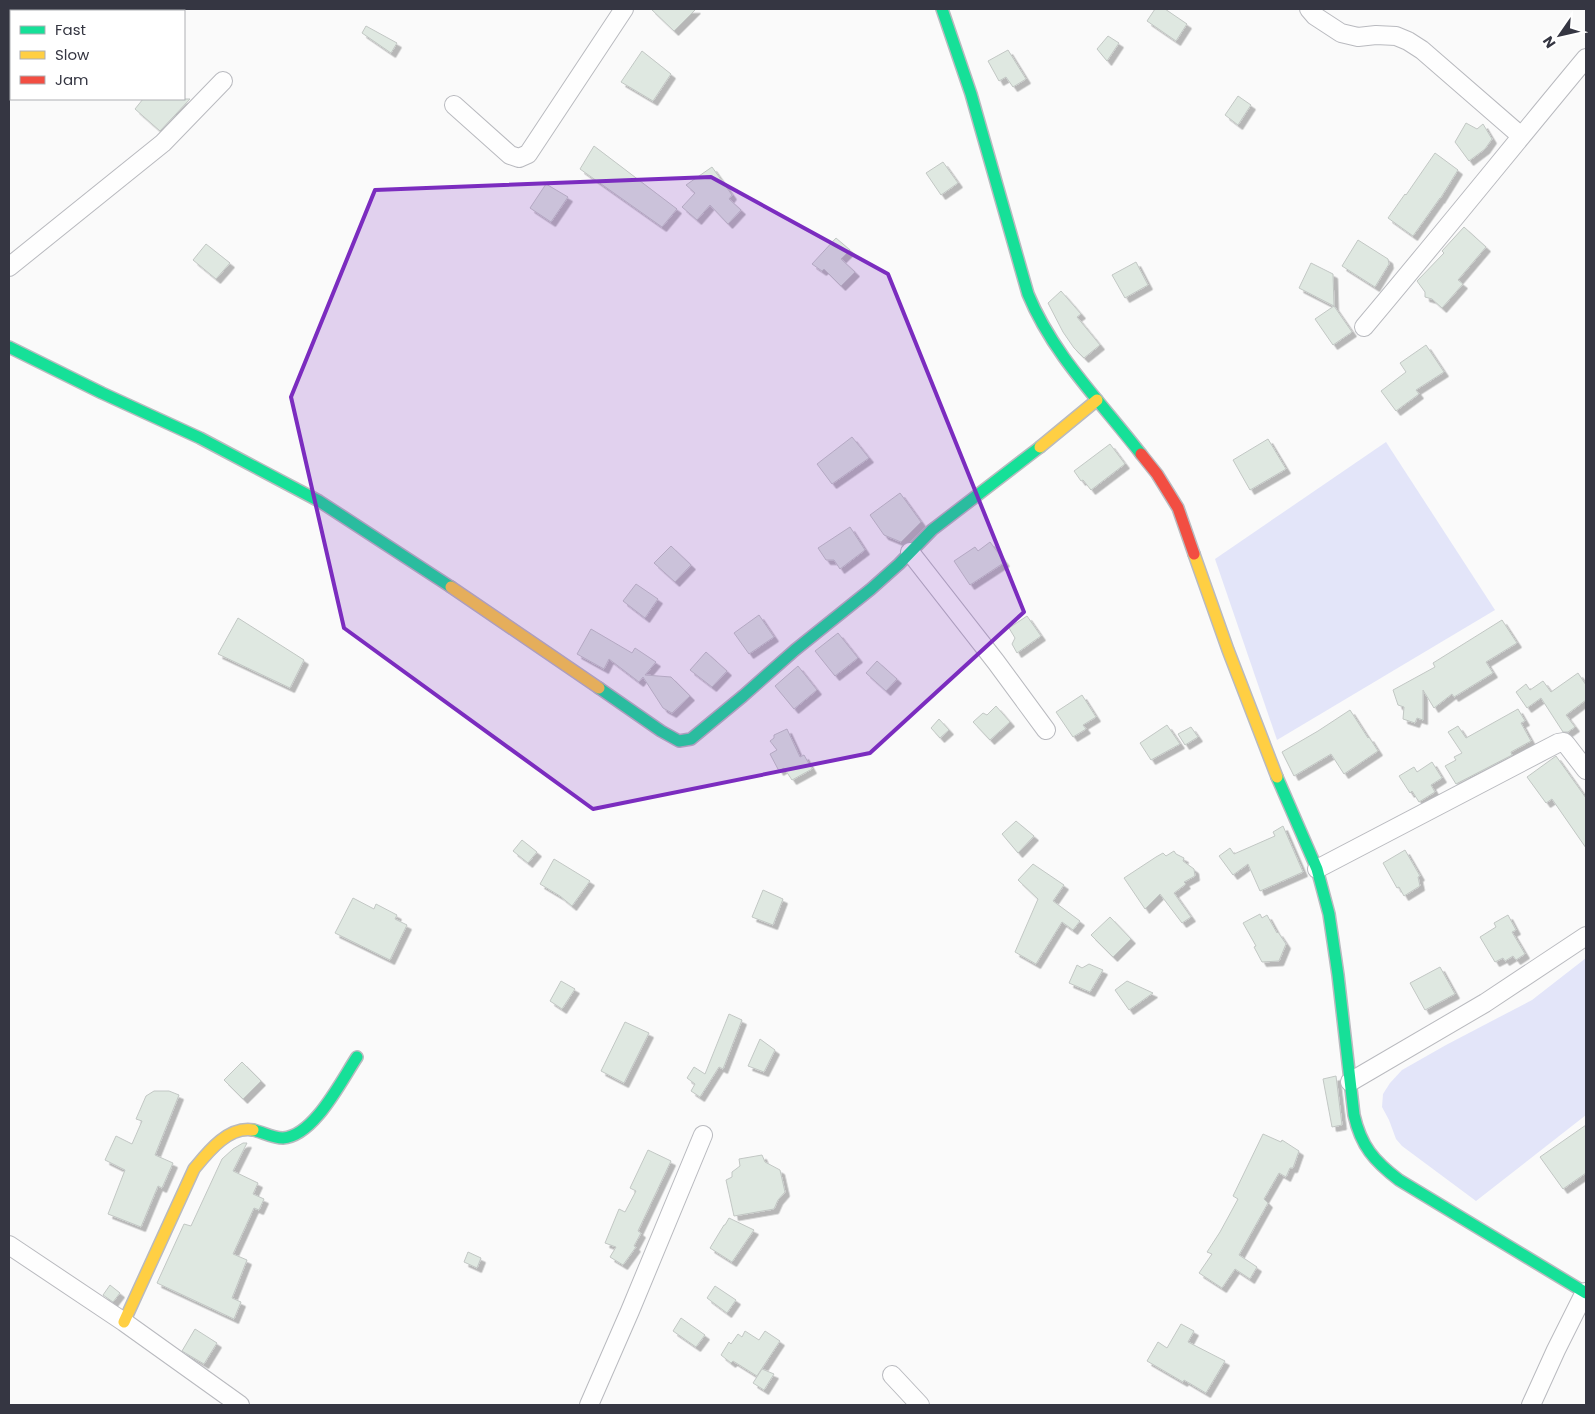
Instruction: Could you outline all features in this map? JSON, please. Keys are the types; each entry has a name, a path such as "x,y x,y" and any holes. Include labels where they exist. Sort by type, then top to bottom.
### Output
{"street":[{"path":"454,105 510,155 519,158 528,154 624,9"},
{"path":"942,9 971,94 1028,294 1036,314 1052,343 1171,495 1178,508 1231,659 1271,763 1317,869 1329,914 1355,1121 1361,1140 1385,1171 1585,1293 1531,1405"},
{"path":"1309,9 1315,16 1341,34 1358,37 1376,35 1396,36 1408,41 1422,50 1521,136"},
{"path":"1364,327 1447,229 1586,58"},
{"path":"9,267 163,143 223,81"},
{"path":"9,346 102,393 200,438 318,501 494,615 661,731 679,741 691,739 744,696 794,650 871,589 932,530 1033,453 1098,400"},
{"path":"910,552 1046,730"},
{"path":"1317,869 1558,743 1564,742 1586,770"},
{"path":"1350,1082 1485,1003 1586,936"},
{"path":"124,1322 194,1169 211,1149 232,1133 246,1128 275,1138 285,1139 301,1132 318,1115 357,1057"},
{"path":"589,1405 703,1135"},
{"path":"9,1245 124,1322 240,1405"},
{"path":"892,1375 920,1405"}],"highlighted area":[{"path":"711,177 888,274 1024,612 870,753 593,809 344,628 291,397 375,190"}],"shaded area":[{"path":"1386,442 1495,610 1277,740 1215,559"},
{"path":"1586,958 1586,1115 1476,1201 1402,1146 1396,1139 1382,1107 1383,1094 1402,1070 1532,1000"}],"building":[{"path":"651,9 696,9 674,31"},
{"path":"1155,9 1165,9 1187,24 1176,41 1147,21"},
{"path":"366,26 397,43 391,53 362,33"},
{"path":"1108,36 1119,43 1107,61 1097,49"},
{"path":"1008,50 1026,79 1013,87 1006,77 999,81 988,61"},
{"path":"642,51 671,74 653,101 621,82"},
{"path":"1238,96 1251,105 1238,125 1225,115"},
{"path":"190,99 160,131 135,109 142,100"},
{"path":"1466,123 1477,129 1483,124 1492,139 1485,149 1469,161 1455,142"},
{"path":"594,146 677,209 662,227 580,169"},
{"path":"1435,153 1458,170 1413,236 1388,218"},
{"path":"943,162 958,183 941,195 926,173"},
{"path":"712,167 732,195 729,199 741,210 728,224 710,205 697,220 682,207 695,193 686,185"},
{"path":"546,184 568,197 551,222 530,208"},
{"path":"1464,227 1486,247 1458,280 1463,284 1442,308 1432,299 1425,297 1425,292 1417,281 1444,253 1442,251"},
{"path":"836,238 850,250 841,259 855,272 841,286 824,269 822,271 812,264"},
{"path":"1358,240 1388,259 1389,264 1375,287 1342,266"},
{"path":"206,244 230,263 216,279 193,260"},
{"path":"1136,262 1148,285 1125,298 1112,275"},
{"path":"1311,263 1333,274 1334,306 1299,288"},
{"path":"1061,291 1081,314 1077,317 1100,345 1084,358 1063,332 1048,303"},
{"path":"1334,306 1352,332 1333,345 1315,319"},
{"path":"1426,345 1444,372 1416,390 1419,394 1396,411 1381,391 1406,372 1400,363"},
{"path":"852,437 869,458 832,484 817,464"},
{"path":"1268,439 1286,469 1250,490 1233,460"},
{"path":"1110,444 1125,464 1091,490 1074,471"},
{"path":"900,493 921,522 901,542 884,535 870,515"},
{"path":"850,527 865,550 840,569 834,560 826,560 818,548"},
{"path":"990,542 1005,562 970,585 954,561 975,547 978,551"},
{"path":"671,546 691,565 675,582 654,563"},
{"path":"636,584 658,599 645,618 623,601"},
{"path":"759,615 774,637 749,654 734,633"},
{"path":"1027,616 1041,636 1017,653 1012,644 1015,638 1009,628"},
{"path":"238,618 304,660 290,688 218,654"},
{"path":"1502,620 1517,643 1486,662 1493,673 1454,697 1452,694 1434,708 1423,690 1423,720 1417,718 1415,723 1403,719 1404,707 1398,705 1393,690 1435,667 1433,663"},
{"path":"591,629 632,653 635,648 656,662 645,675 671,677 690,696 672,713 663,708 643,677 639,682 609,659 604,669 577,654"},
{"path":"838,633 858,658 835,676 815,651"},
{"path":"706,652 727,671 712,687 690,670"},
{"path":"877,661 897,679 886,691 866,673"},
{"path":"798,666 817,690 794,709 775,686"},
{"path":"1578,673 1586,685 1586,700 1566,715 1575,727 1568,732 1563,732 1541,698 1527,708 1516,692 1526,684 1530,690 1543,681 1551,692"},
{"path":"1082,695 1096,717 1083,725 1086,729 1073,737 1056,712"},
{"path":"996,706 1010,722 990,740 973,722 983,713 987,715"},
{"path":"1518,709 1525,721 1521,723 1531,741 1511,752 1512,755 1456,784 1445,766 1456,760 1454,757 1462,753 1448,732 1458,726 1466,738"},
{"path":"1350,710 1378,751 1344,774 1331,754 1294,776 1282,752"},
{"path":"939,719 949,730 940,738 931,728"},
{"path":"1167,725 1180,744 1151,760 1140,743"},
{"path":"1191,727 1198,737 1185,745 1178,734"},
{"path":"787,729 800,757 804,755 812,769 792,780 784,768 779,771 770,754 777,750 770,741 774,738 774,735"},
{"path":"1556,756 1586,798 1586,848 1552,799 1546,803 1527,777"},
{"path":"1432,762 1442,778 1431,785 1435,792 1419,802 1412,791 1410,793 1399,776 1414,767 1417,772"},
{"path":"1016,821 1034,836 1018,853 1002,834"},
{"path":"1283,826 1303,872 1260,891 1248,864 1233,875 1219,856 1230,848 1234,854 1275,836 1273,832"},
{"path":"522,840 537,852 528,863 513,851"},
{"path":"1405,850 1420,876 1418,877 1420,886 1404,896 1399,887 1397,888 1383,863"},
{"path":"1174,851 1194,869 1195,876 1184,882 1186,884 1174,893 1191,917 1182,923 1160,894 1145,909 1124,878 1163,853 1166,856"},
{"path":"554,859 590,881 572,906 540,884"},
{"path":"1033,864 1064,885 1053,901 1080,921 1073,930 1062,922 1036,964 1015,952 1038,899 1018,880"},
{"path":"763,890 783,899 773,925 752,917"},
{"path":"353,898 374,909 376,904 397,915 395,919 407,925 390,960 335,933"},
{"path":"1260,914 1262,918 1267,915 1286,944 1279,961 1262,962 1254,947 1256,946 1243,923"},
{"path":"1508,915 1516,930 1512,932 1525,954 1516,960 1513,956 1505,961 1503,958 1495,962 1480,937 1496,927 1494,923"},
{"path":"1110,917 1131,939 1113,957 1091,935"},
{"path":"1089,964 1103,970 1090,992 1069,983 1077,965 1082,968"},
{"path":"1440,967 1455,994 1425,1010 1410,983"},
{"path":"561,981 575,989 562,1009 550,1001"},
{"path":"1127,981 1153,993 1129,1010 1115,990"},
{"path":"729,1014 742,1020 723,1069 719,1067 700,1097 691,1091 695,1084 687,1078 694,1067 705,1074"},
{"path":"625,1022 649,1033 624,1083 601,1071"},
{"path":"760,1039 775,1050 764,1072 748,1066"},
{"path":"242,1062 261,1081 243,1099 224,1080"},
{"path":"1336,1076 1342,1125 1332,1127 1323,1079"},
{"path":"154,1091 169,1091 179,1095 155,1155 173,1163 162,1188 158,1186 141,1227 108,1214 125,1170 105,1160 116,1136 132,1144 142,1121 136,1119 146,1096"},
{"path":"1586,1125 1586,1173 1563,1189 1540,1157"},
{"path":"1263,1134 1281,1142 1282,1140 1299,1151 1293,1168 1290,1168 1286,1177 1279,1173 1264,1199 1268,1203 1239,1255 1257,1267 1250,1279 1235,1269 1222,1288 1199,1273 1212,1254 1207,1252 1238,1199 1233,1196"},
{"path":"243,1143 247,1143 233,1171 258,1183 253,1194 264,1199 259,1210 254,1208 233,1254 247,1260 232,1298 241,1302 234,1319 157,1283 184,1224 191,1226 222,1159"},
{"path":"648,1150 671,1161 638,1231 641,1233 634,1246 636,1247 623,1265 610,1257 616,1247 605,1243 619,1209 625,1212 636,1191 630,1188"},
{"path":"762,1155 765,1162 780,1170 785,1192 778,1200 774,1209 734,1216 726,1180 732,1177 732,1172 740,1166 739,1159"},
{"path":"729,1218 754,1230 732,1262 710,1248"},
{"path":"468,1252 481,1258 477,1268 464,1262"},
{"path":"110,1285 120,1293 113,1302 103,1295"},
{"path":"715,1286 736,1300 727,1313 707,1298"},
{"path":"681,1318 705,1335 696,1347 673,1331"},
{"path":"1181,1324 1194,1331 1188,1342 1225,1361 1206,1393 1147,1361 1158,1342 1167,1348"},
{"path":"195,1329 217,1343 204,1364 182,1351"},
{"path":"745,1331 759,1340 765,1331 780,1341 757,1376 733,1361 731,1363 721,1355 729,1342 731,1344 738,1334 742,1337"},
{"path":"762,1369 774,1374 764,1390 753,1383"}],"traffic: fast":[{"path":"942,9 971,94 1028,294 1038,316 1064,358 1141,454"},
{"path":"9,347 102,393 200,438 319,501 451,587"},
{"path":"599,688 661,731 679,741 691,739 795,650 871,589 932,530 1040,447"},
{"path":"1277,777 1317,869 1329,914 1354,1115 1360,1136 1382,1166 1399,1180 1586,1293"},
{"path":"253,1130 283,1138 294,1135 305,1128 326,1106 357,1057"}],"traffic: slow":[{"path":"1040,447 1097,400"},
{"path":"1194,554 1228,650 1277,777"},
{"path":"451,587 599,688"},
{"path":"124,1322 194,1169 212,1148 227,1136 235,1132 253,1130"}],"traffic: jam":[{"path":"1141,454 1157,474 1178,508 1194,554"}]}
